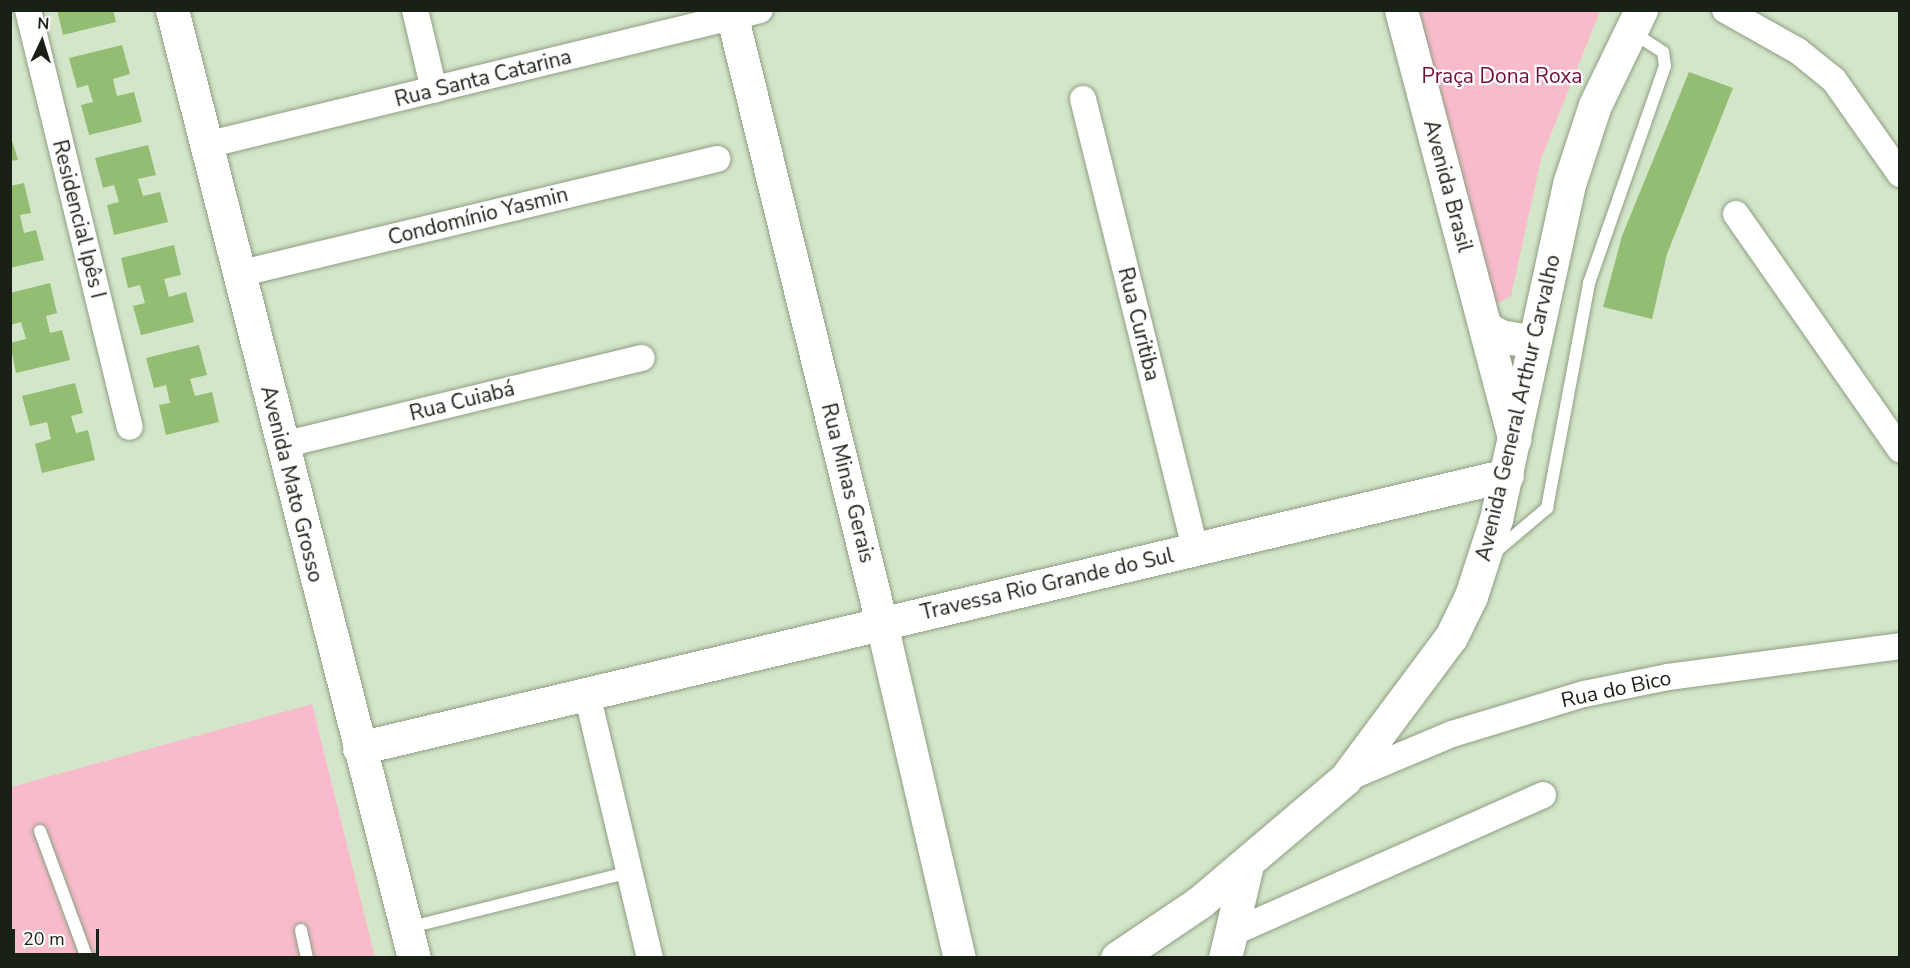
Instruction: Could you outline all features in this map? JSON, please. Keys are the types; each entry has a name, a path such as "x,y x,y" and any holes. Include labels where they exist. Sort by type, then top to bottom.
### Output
{"main road":[{"name":"Avenida Mato Grosso","path":"172,10 410,943"},
{"name":"Avenida Brasil","path":"1401,10 1515,439"},
{"name":"Avenida General Arthur Carvalho","path":"1117,957 1200,902 1247,865 1345,779 1451,637 1484,561 1507,475 1569,184 1595,105 1636,21"},
{"path":"1485,327 1500,336 1534,342"},
{"name":"Travessa Rio Grande do Sul","path":"359,748 1507,475"},
{"path":"1228,949 1247,865"},
{"path":"1200,902 1220,929 1228,949"}],"street":[{"name":"Residencial Ipês I","path":"28,10 130,427"},
{"path":"415,10 434,90"},
{"path":"1725,10 1798,51 1834,80 1899,174"},
{"name":"Rua Santa Catarina","path":"206,145 742,13"},
{"name":"Rua Minas Gerais","path":"742,13 960,957"},
{"name":"Rua Curitiba","path":"1083,99 1196,549"},
{"name":"Condomínio Yasmin","path":"238,274 717,159"},
{"path":"1736,214 1899,449"},
{"name":"Rua Cuiabá","path":"282,445 642,358"},
{"name":"Rua do Bico","path":"1345,779 1452,734 1584,694 1668,677 1899,646"},
{"path":"587,694 650,957"},
{"path":"1228,949 1543,795"}],"lane":[{"path":"1484,561 1547,508 1589,283 1665,66 1663,52 1636,21"},
{"path":"40,831 87,957"},
{"path":"410,943 630,872"},
{"path":"301,930 307,957"}],"green space":[{"name":"Praça Dona Roxa","path":"1416,11 1600,11 1541,159 1511,296 1496,304"},
{"path":"312,704 375,957 11,958 11,787"}],"building":[{"path":"57,10 113,10 116,22 63,35"},
{"path":"122,45 130,74 113,79 117,96 134,92 142,122 89,135 81,105 93,102 88,85 77,88 69,58"},
{"path":"1689,72 1733,88 1667,254 1652,319 1603,307 1622,236"},
{"path":"10,134 18,160 10,161"},
{"path":"148,145 156,175 138,179 143,196 160,192 168,222 114,235 107,205 119,202 114,185 103,188 95,158"},
{"path":"24,183 31,213 20,215 24,233 36,230 44,260 10,268 10,186"},
{"path":"174,245 181,275 164,279 169,297 186,292 194,322 141,335 133,306 145,303 140,285 128,288 121,258"},
{"path":"50,283 57,313 46,316 50,333 62,330 70,360 16,373 10,343 26,339 21,322 10,325 10,293"},
{"path":"199,345 207,375 190,379 195,396 212,392 219,422 166,435 159,405 170,403 166,385 154,388 146,358"},
{"path":"75,383 83,413 71,416 76,433 88,430 95,460 42,473 35,444 51,439 47,422 30,426 22,396"}]}
